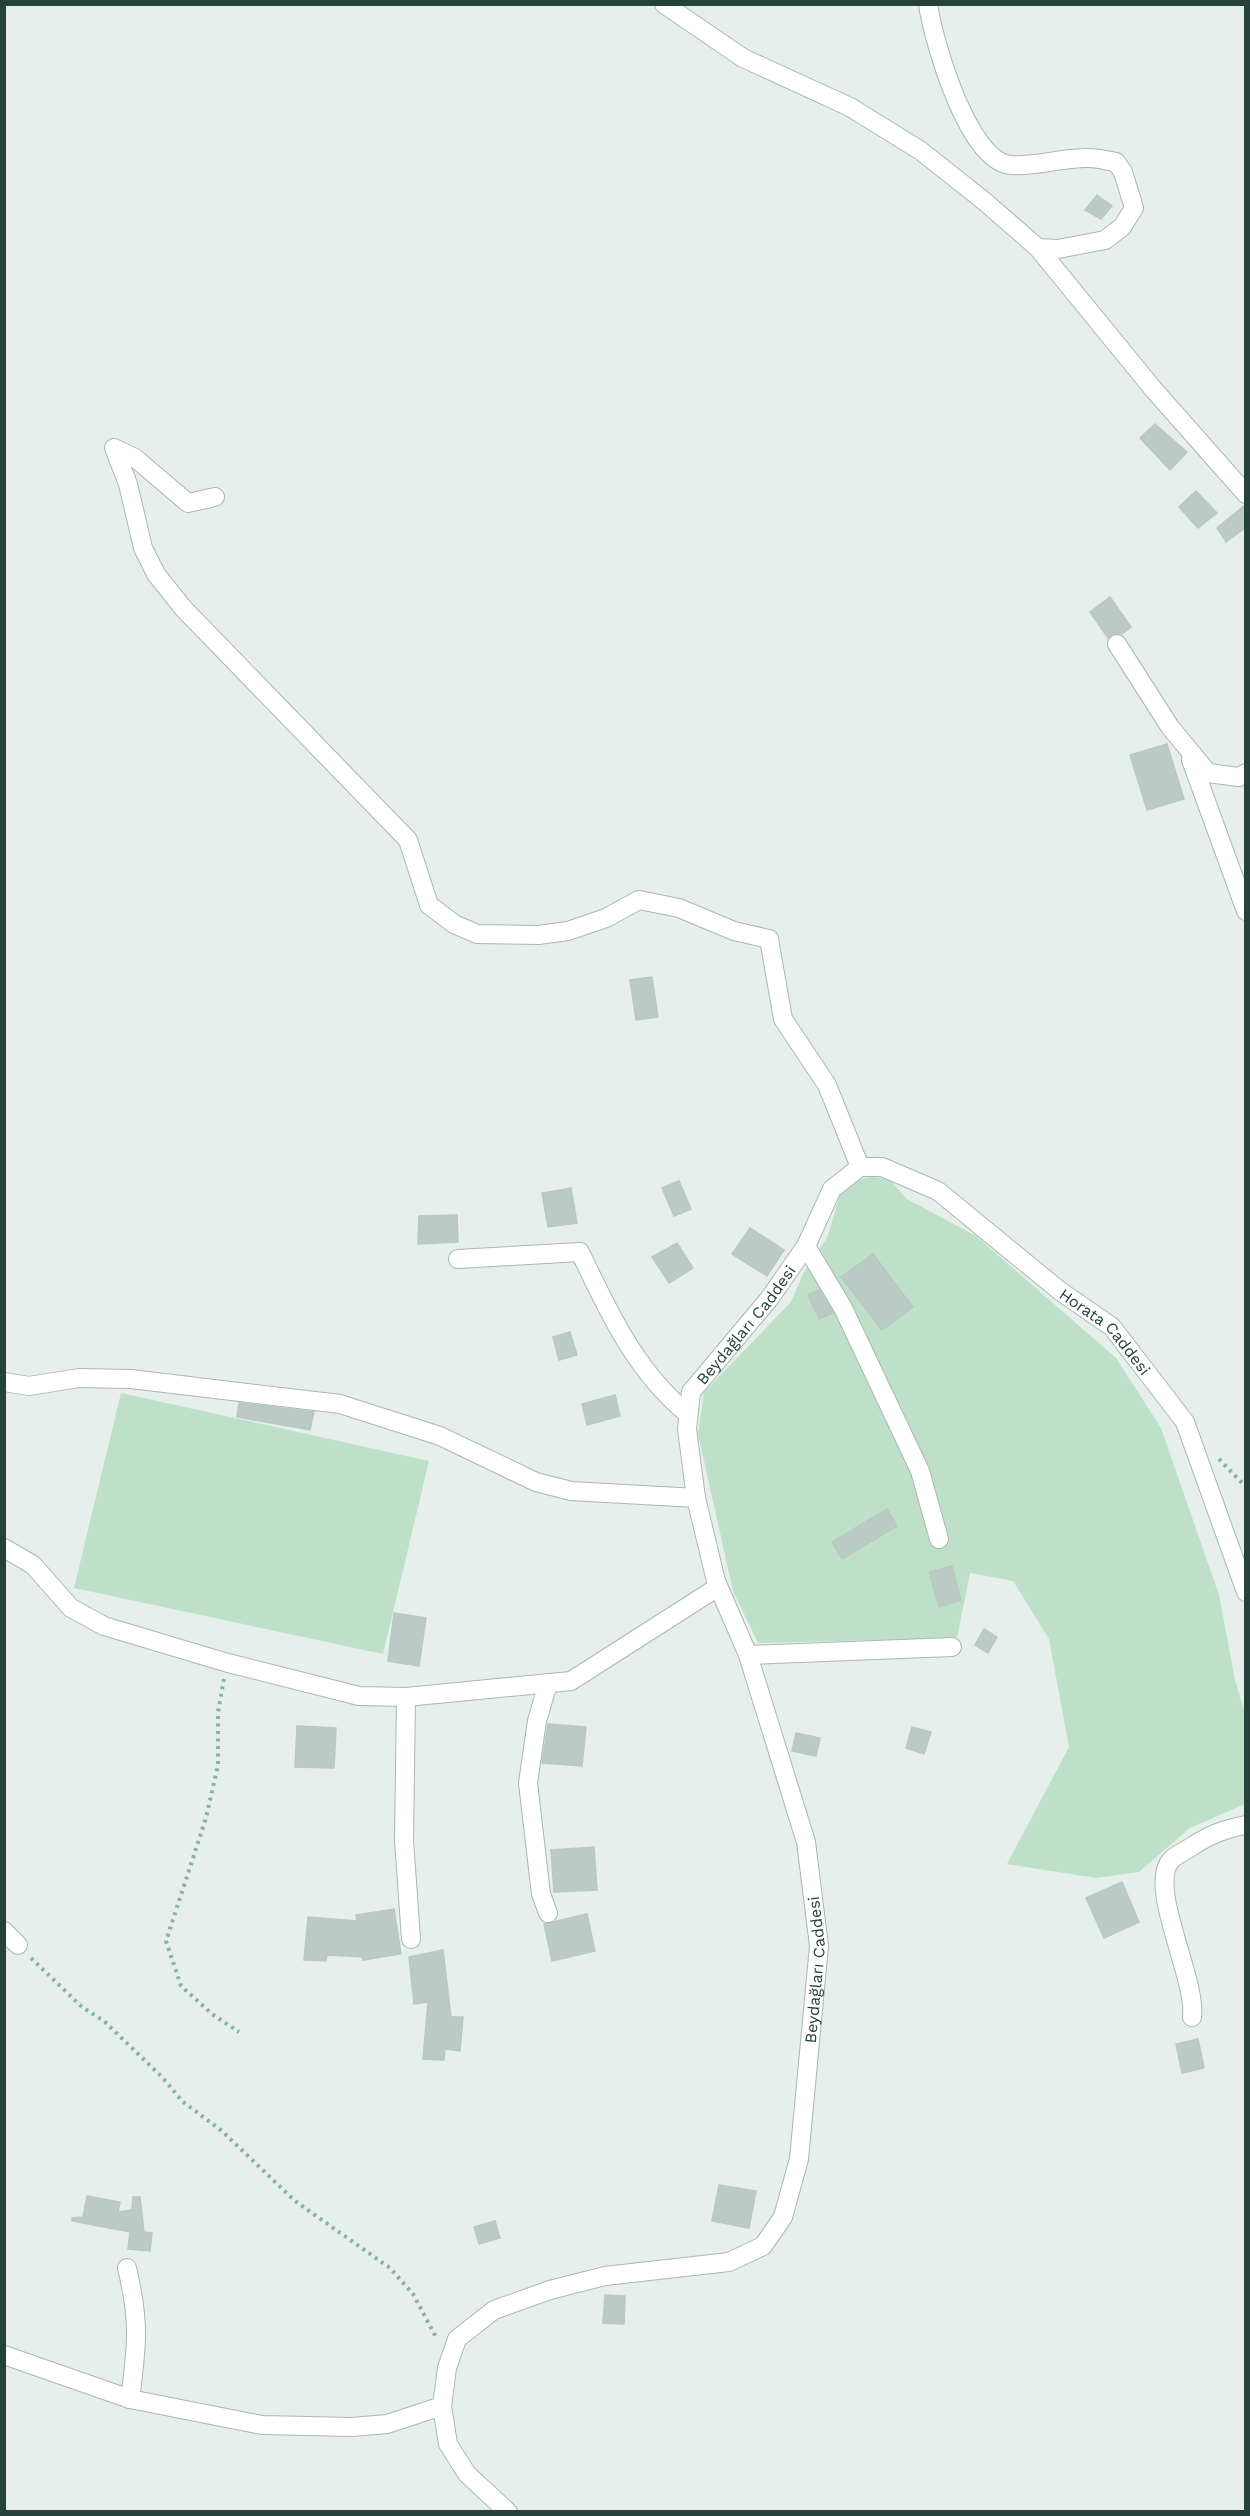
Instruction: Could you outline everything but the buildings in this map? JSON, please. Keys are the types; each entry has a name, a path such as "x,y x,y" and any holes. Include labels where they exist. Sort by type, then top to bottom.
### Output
{"street":[{"path":"664,4 743,58 850,106 921,151 984,201 1038,248 1154,390 1245,494"},
{"path":"928,4 944,68 970,131 984,149 1008,166 1088,158 1116,162 1123,172 1134,208 1122,226 1105,240 1058,249 1038,248"},
{"path":"215,497 188,503 135,458 114,448 128,484 143,548 156,574 183,608 408,840 429,905 454,924 477,933 538,935 568,931 606,918 639,900 679,908 734,931 769,939 783,1020 826,1085 860,1167"},
{"path":"1117,644 1186,746 1208,773 1239,777 1245,773"},
{"path":"1186,746 1245,911"},
{"name":"Beydağları Caddesi","path":"508,2511 467,2474 448,2444 442,2406 447,2368 458,2339 494,2310 550,2290 605,2276 729,2262 763,2246 783,2217 799,2159 819,1946 806,1842 748,1655 718,1587 696,1498 687,1429 691,1392 769,1299 806,1246 832,1189 860,1167"},
{"name":"Horata Caddesi","path":"860,1167 882,1167 938,1191 1060,1291 1112,1327 1185,1422 1245,1592"},
{"path":"806,1246 843,1308 920,1471 939,1539"},
{"path":"458,1259 580,1252 620,1334 666,1397 688,1414"},
{"path":"4,1382 29,1386 79,1378 131,1379 340,1404 440,1436 536,1482 571,1491 696,1498"},
{"path":"4,1548 33,1565 71,1608 104,1626 228,1663 359,1696 406,1697 572,1681 718,1587"},
{"path":"748,1655 952,1647"},
{"path":"548,1683 537,1721 528,1783 541,1894 548,1913"},
{"path":"406,1697 404,1840 411,1939"},
{"path":"1192,2017 1190,1982 1166,1901 1166,1875 1170,1861 1205,1838 1219,1830 1245,1825"},
{"path":"4,1930 18,1945"},
{"path":"127,2268 136,2306 138,2333 130,2399"},
{"path":"4,2355 130,2399 262,2425 352,2427 387,2424 442,2406"}],"path":[{"path":"228,1663 218,1712 216,1775 206,1818 166,1941 181,1986 212,2014 239,2032"},
{"path":"18,1945 82,2007 104,2021 163,2078 182,2101 222,2131 295,2201 390,2268 413,2294 434,2335 441,2344 453,2352"}],"green space":[{"path":"872,1176 891,1181 907,1199 976,1236 1116,1358 1161,1428 1219,1595 1235,1680 1245,1713 1245,1804 1190,1828 1139,1872 1096,1878 1007,1864 1069,1747 1049,1639 1013,1581 970,1573 957,1638 758,1643 733,1591 698,1434 704,1392 791,1302 803,1274 827,1238 840,1195 856,1181"},
{"path":"121,1393 429,1461 383,1654 74,1588"}]}
